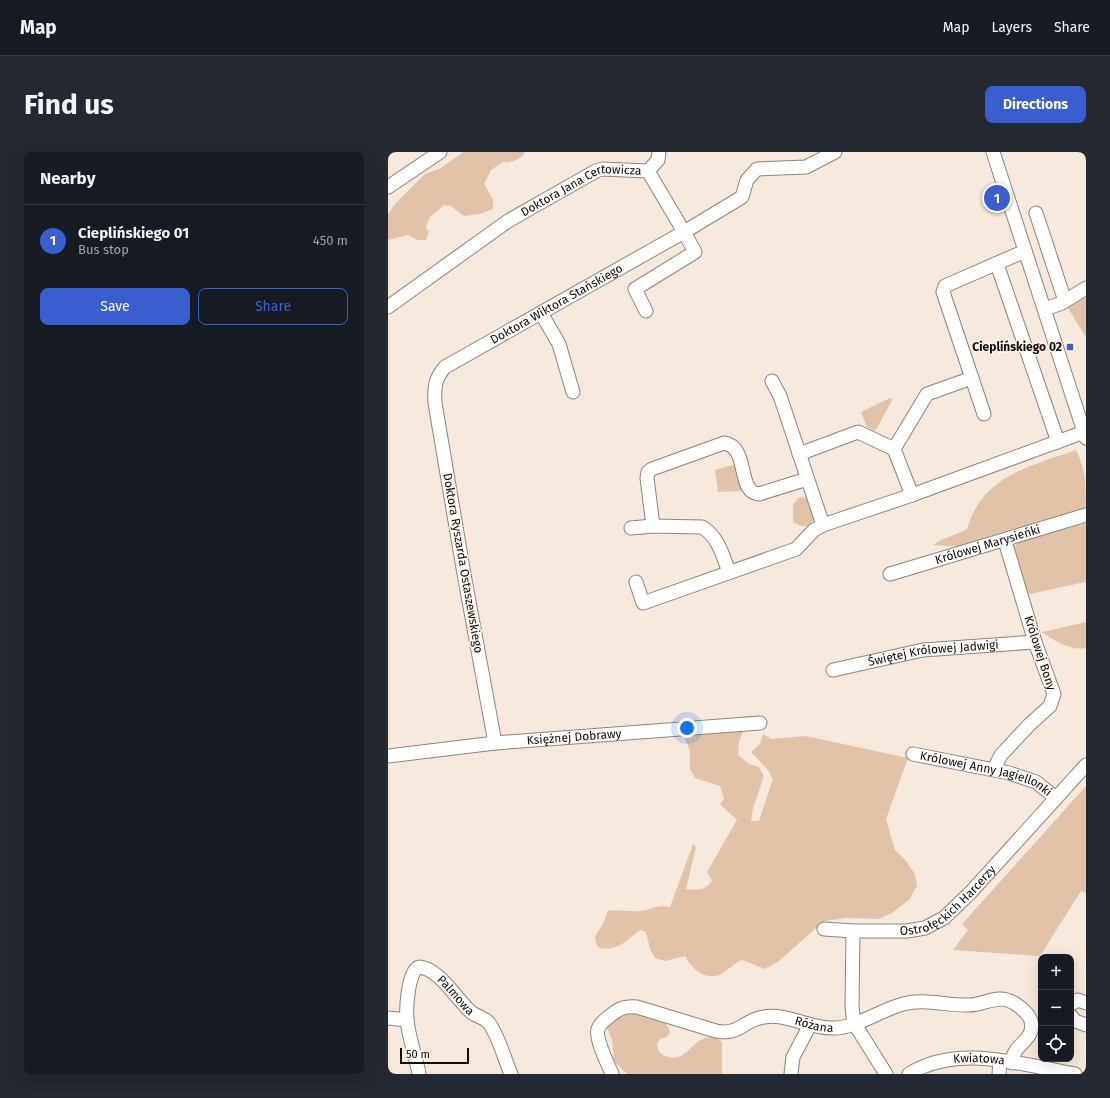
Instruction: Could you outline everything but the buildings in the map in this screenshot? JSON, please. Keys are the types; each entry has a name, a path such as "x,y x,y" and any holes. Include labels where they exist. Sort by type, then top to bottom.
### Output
{"street":[{"path":"388,187 440,152"},
{"path":"648,171 658,160 659,152"},
{"path":"684,232 742,197 747,180 757,169 806,167 835,152"},
{"path":"636,582 643,603 796,549 814,530 823,525 912,495 1058,442 1085,435 993,152"},
{"name":"Doktora Jana Certowicza","path":"388,307 508,221 590,173 602,169 648,171 695,252 635,289 646,311"},
{"path":"1036,212 1065,301"},
{"name":"Doktora Wiktora Stańskiego","path":"436,382 439,374 445,367 684,232"},
{"path":"984,414 943,292 945,286 1025,251"},
{"path":"997,264 1058,442"},
{"path":"1044,309 1065,301 1086,288"},
{"path":"541,313 559,344 573,392"},
{"path":"894,449 927,394 972,378"},
{"path":"772,381 780,396 823,525"},
{"name":"Doktora Ryszarda Ostaszewskiego","path":"436,382 435,403 495,743"},
{"path":"799,454 858,432 894,449 912,495"},
{"path":"653,526 647,478 648,472 652,469 724,443 729,444 736,449 749,489 755,494 807,479"},
{"name":"Królowej Marysieńki","path":"890,574 1005,541 1086,515"},
{"path":"631,528 653,526 697,527 705,529 721,548 728,572"},
{"name":"Królowej Bony","path":"994,769 1001,754 1050,706 1054,694 1035,642 1005,541"},
{"name":"Świętej Królowej Jadwigi","path":"833,670 923,650 1035,642"},
{"name":"Księżnej Dobrawy","path":"388,756 495,743 760,723"},
{"name":"Królowej Anny Jagiellonki","path":"913,754 994,769 1036,782 1056,798"},
{"name":"Ostrołęckich Harcerzy","path":"824,929 854,931 907,931 925,928 944,918 971,892 1086,765"},
{"path":"854,931 852,1007 854,1023 886,1074"},
{"name":"Palmowa","path":"407,1020 409,985 416,968 427,968 454,992 470,1012 487,1021 493,1029 511,1074"},
{"name":"Różana","path":"612,1074 598,1036 598,1029 605,1019 626,1006 637,1007 716,1031 728,1033 752,1021 767,1017 782,1017 810,1025 832,1028 854,1023 892,1007 916,1001 969,1005 999,999 1009,1000 1030,1017 1032,1027 1029,1037 1003,1066"},
{"path":"1074,1002 1078,1000 1086,1003"},
{"path":"388,1018 407,1020 419,1074"},
{"path":"1074,1020 1086,1025"},
{"path":"791,1074 794,1057 810,1025"},
{"name":"Kwiatowa","path":"909,1074 928,1064 955,1058 986,1059 1003,1066 1075,1074"}],"shaded area":[{"path":"463,152 525,152 518,159 503,162 491,170 484,184 493,199 493,209 480,214 464,216 451,206 444,205 430,217 426,227 429,232 426,240 418,240 408,235 388,240 388,214 395,204 425,174 441,168"},
{"path":"1086,297 1086,336 1085,336 1068,308"},
{"path":"890,398 893,399 875,431 867,427 861,412"},
{"path":"1076,450 1082,464 1085,478 1086,508 1012,538 972,548 933,545 967,529 974,511 984,497 996,485 1025,468"},
{"path":"737,464 745,491 718,492 715,470"},
{"path":"799,497 806,498 813,508 814,519 809,526 801,526 793,522 793,505"},
{"path":"1086,523 1086,584 1085,582 1030,594 1023,587 1013,547 1020,542"},
{"path":"1086,622 1086,648 1080,649 1069,647 1057,642 1042,632"},
{"path":"682,731 743,732 739,741 738,755 749,764 759,767 764,776 753,808 751,821 759,821 773,779 767,769 751,752 760,744 763,734 771,739 806,736 908,758 886,819 895,850 906,861 915,874 917,886 909,900 892,913 879,919 846,918 824,921 779,961 765,969 742,960 721,974 715,976 705,975 691,966 685,956 665,961 655,958 650,949 646,932 640,930 617,947 606,949 599,948 595,938 608,911 640,911 657,907 670,907 693,844 696,847 686,889 694,890 706,887 712,881 707,872 737,820 720,804 724,799 720,786 695,778 690,769 690,751"},
{"path":"1086,786 1086,893 1081,891 1041,954 1038,954 1038,956 953,950 968,930 962,924"},
{"path":"630,1012 659,1019 668,1026 670,1032 667,1037 660,1039 657,1044 661,1054 672,1058 682,1055 698,1042 715,1036 722,1042 722,1074 627,1074 614,1061 612,1040 607,1028 616,1017"}],"place":[{"name":"Cieplińskiego 01","path":"997,198"},
{"name":"Cieplińskiego 02","path":"1070,347"}]}
